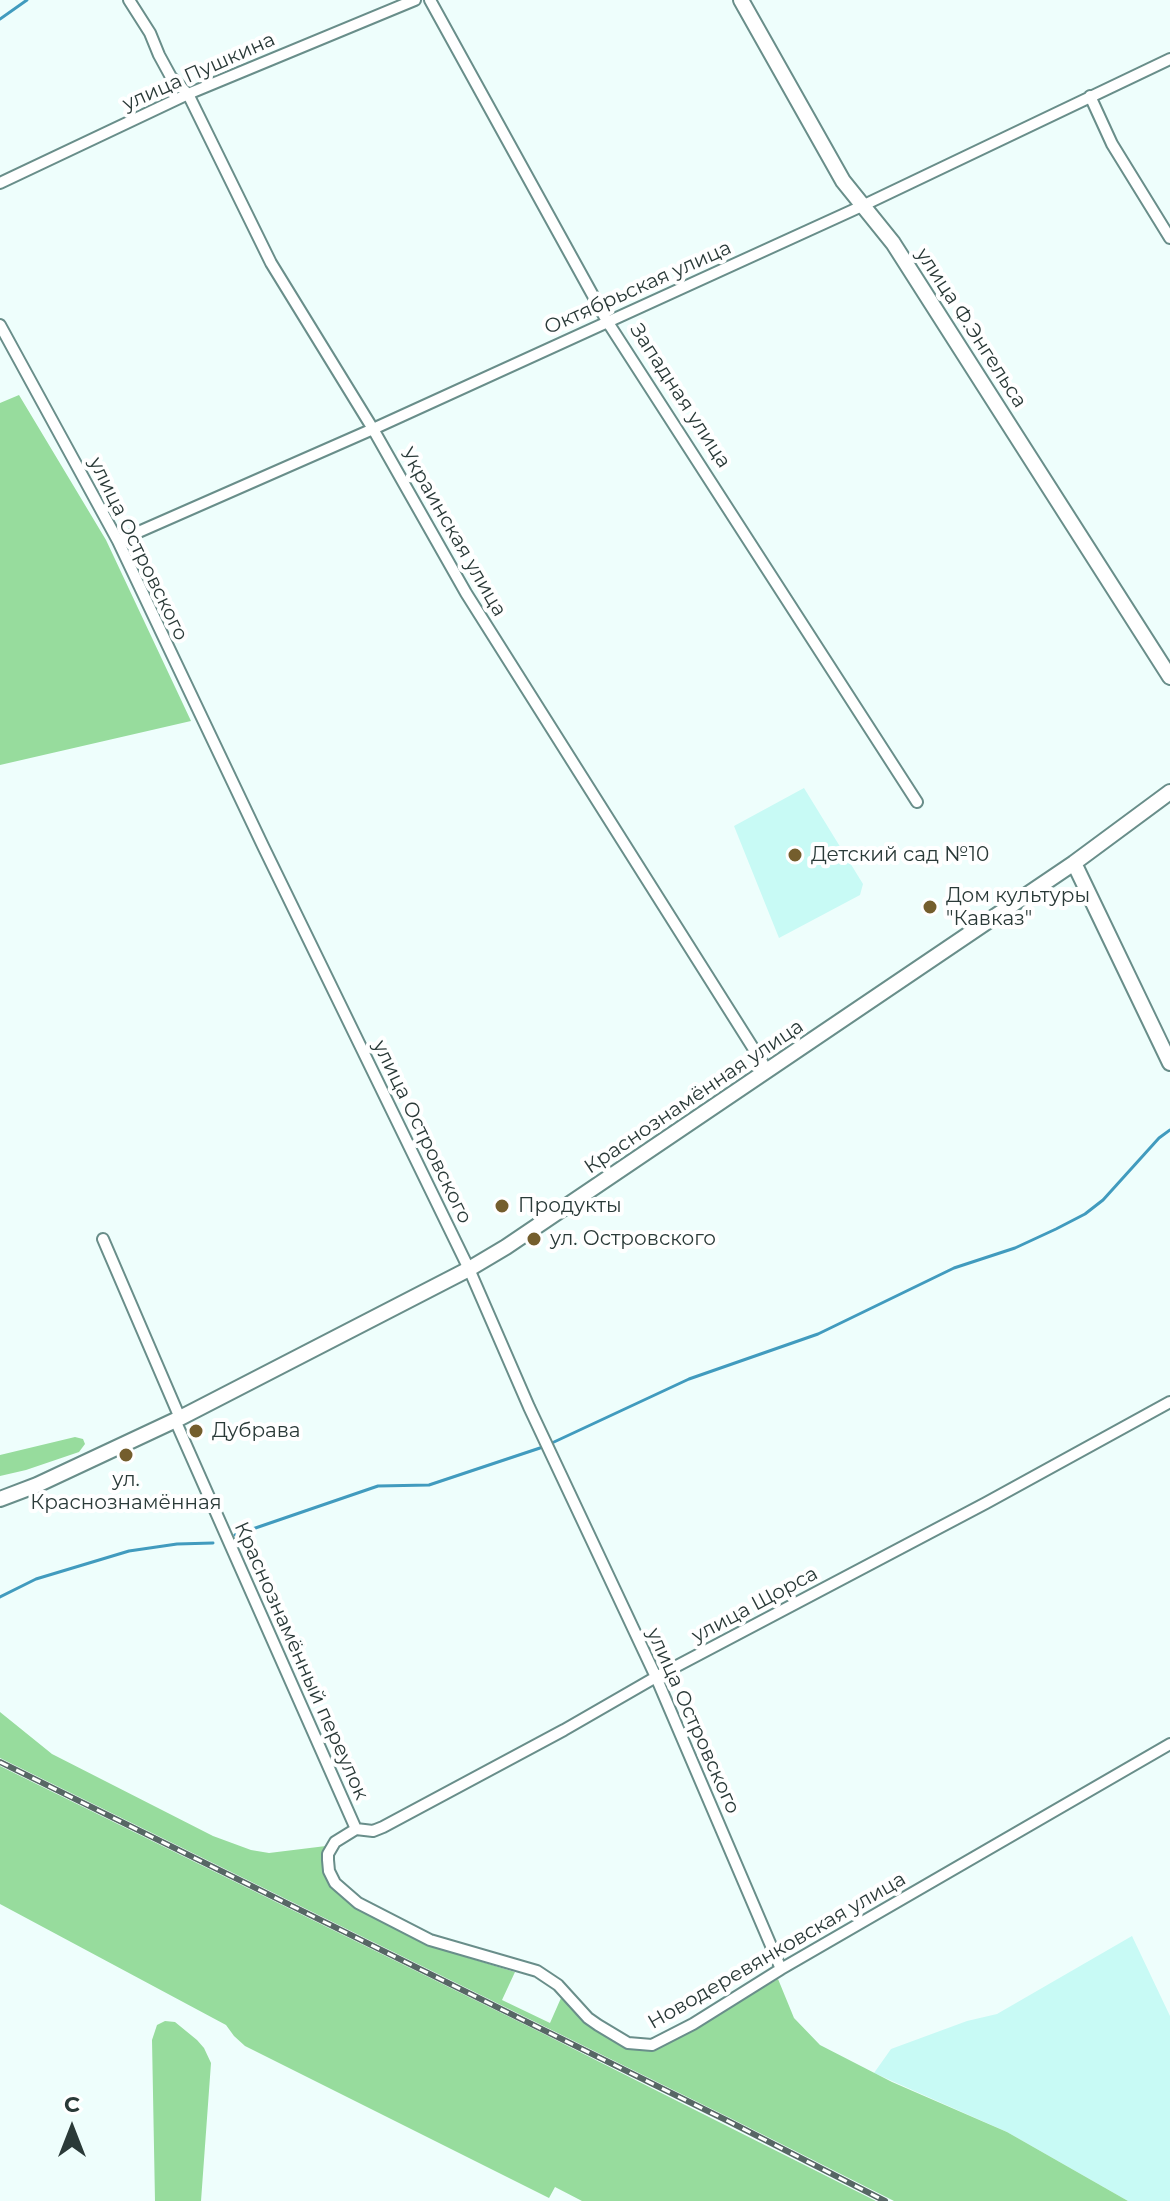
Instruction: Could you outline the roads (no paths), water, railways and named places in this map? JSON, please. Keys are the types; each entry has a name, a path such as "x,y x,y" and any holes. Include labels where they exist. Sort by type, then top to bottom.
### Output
{"main road":[{"name":"улица Ф.Энгельса","path":"741,0 843,181 893,243 1170,677"},
{"name":"Краснознамённая улица","path":"0,1499 178,1419 469,1269 547,1221 1074,863 1170,792"},
{"path":"1074,863 1170,1063"}],"street":[{"name":"Украинская улица","path":"129,0 150,33 171,77 188,94 271,263 373,429 466,593 767,1070"},
{"name":"улица Пушкина","path":"0,183 188,94 415,0"},
{"name":"Западная улица","path":"430,0 607,321 917,802"},
{"name":"Октябрьская улица","path":"118,541 373,429 862,206 1170,59"},
{"path":"1090,96 1112,144 1170,238"},
{"name":"улица Островского","path":"0,325 118,541 249,819 469,1269 534,1418 656,1677 781,1969"},
{"name":"Краснознамённый переулок","path":"103,1239 356,1829"},
{"name":"улица Щорса","path":"356,1829 373,1831 383,1827 1170,1402"},
{"name":"Новодеревянковская улица","path":"356,1829 335,1842 328,1854 332,1878 348,1896 430,1940 544,1975 558,1985 588,2018 628,2043 652,2045 1170,1744"}],"waterway":[{"path":"0,19 27,0"},
{"path":"554,1442 689,1379 818,1334 954,1268 1015,1248 1056,1229 1085,1214 1103,1200 1159,1138 1170,1130"},
{"path":"235,1535 378,1486 429,1485 540,1448"},
{"path":"0,1597 36,1579 129,1551 177,1544 213,1543"}],"railway":[{"path":"0,1762 885,2201"}],"place":[{"name":"Детский сад №10","path":"795,855"},
{"name":"Дом культуры \"Кавказ\"","path":"930,907"},
{"name":"Продукты","path":"502,1206"},
{"name":"ул. Островского","path":"534,1239"},
{"name":"Дубрава","path":"196,1431"},
{"name":"ул. Краснознамённая","path":"126,1455"}]}
